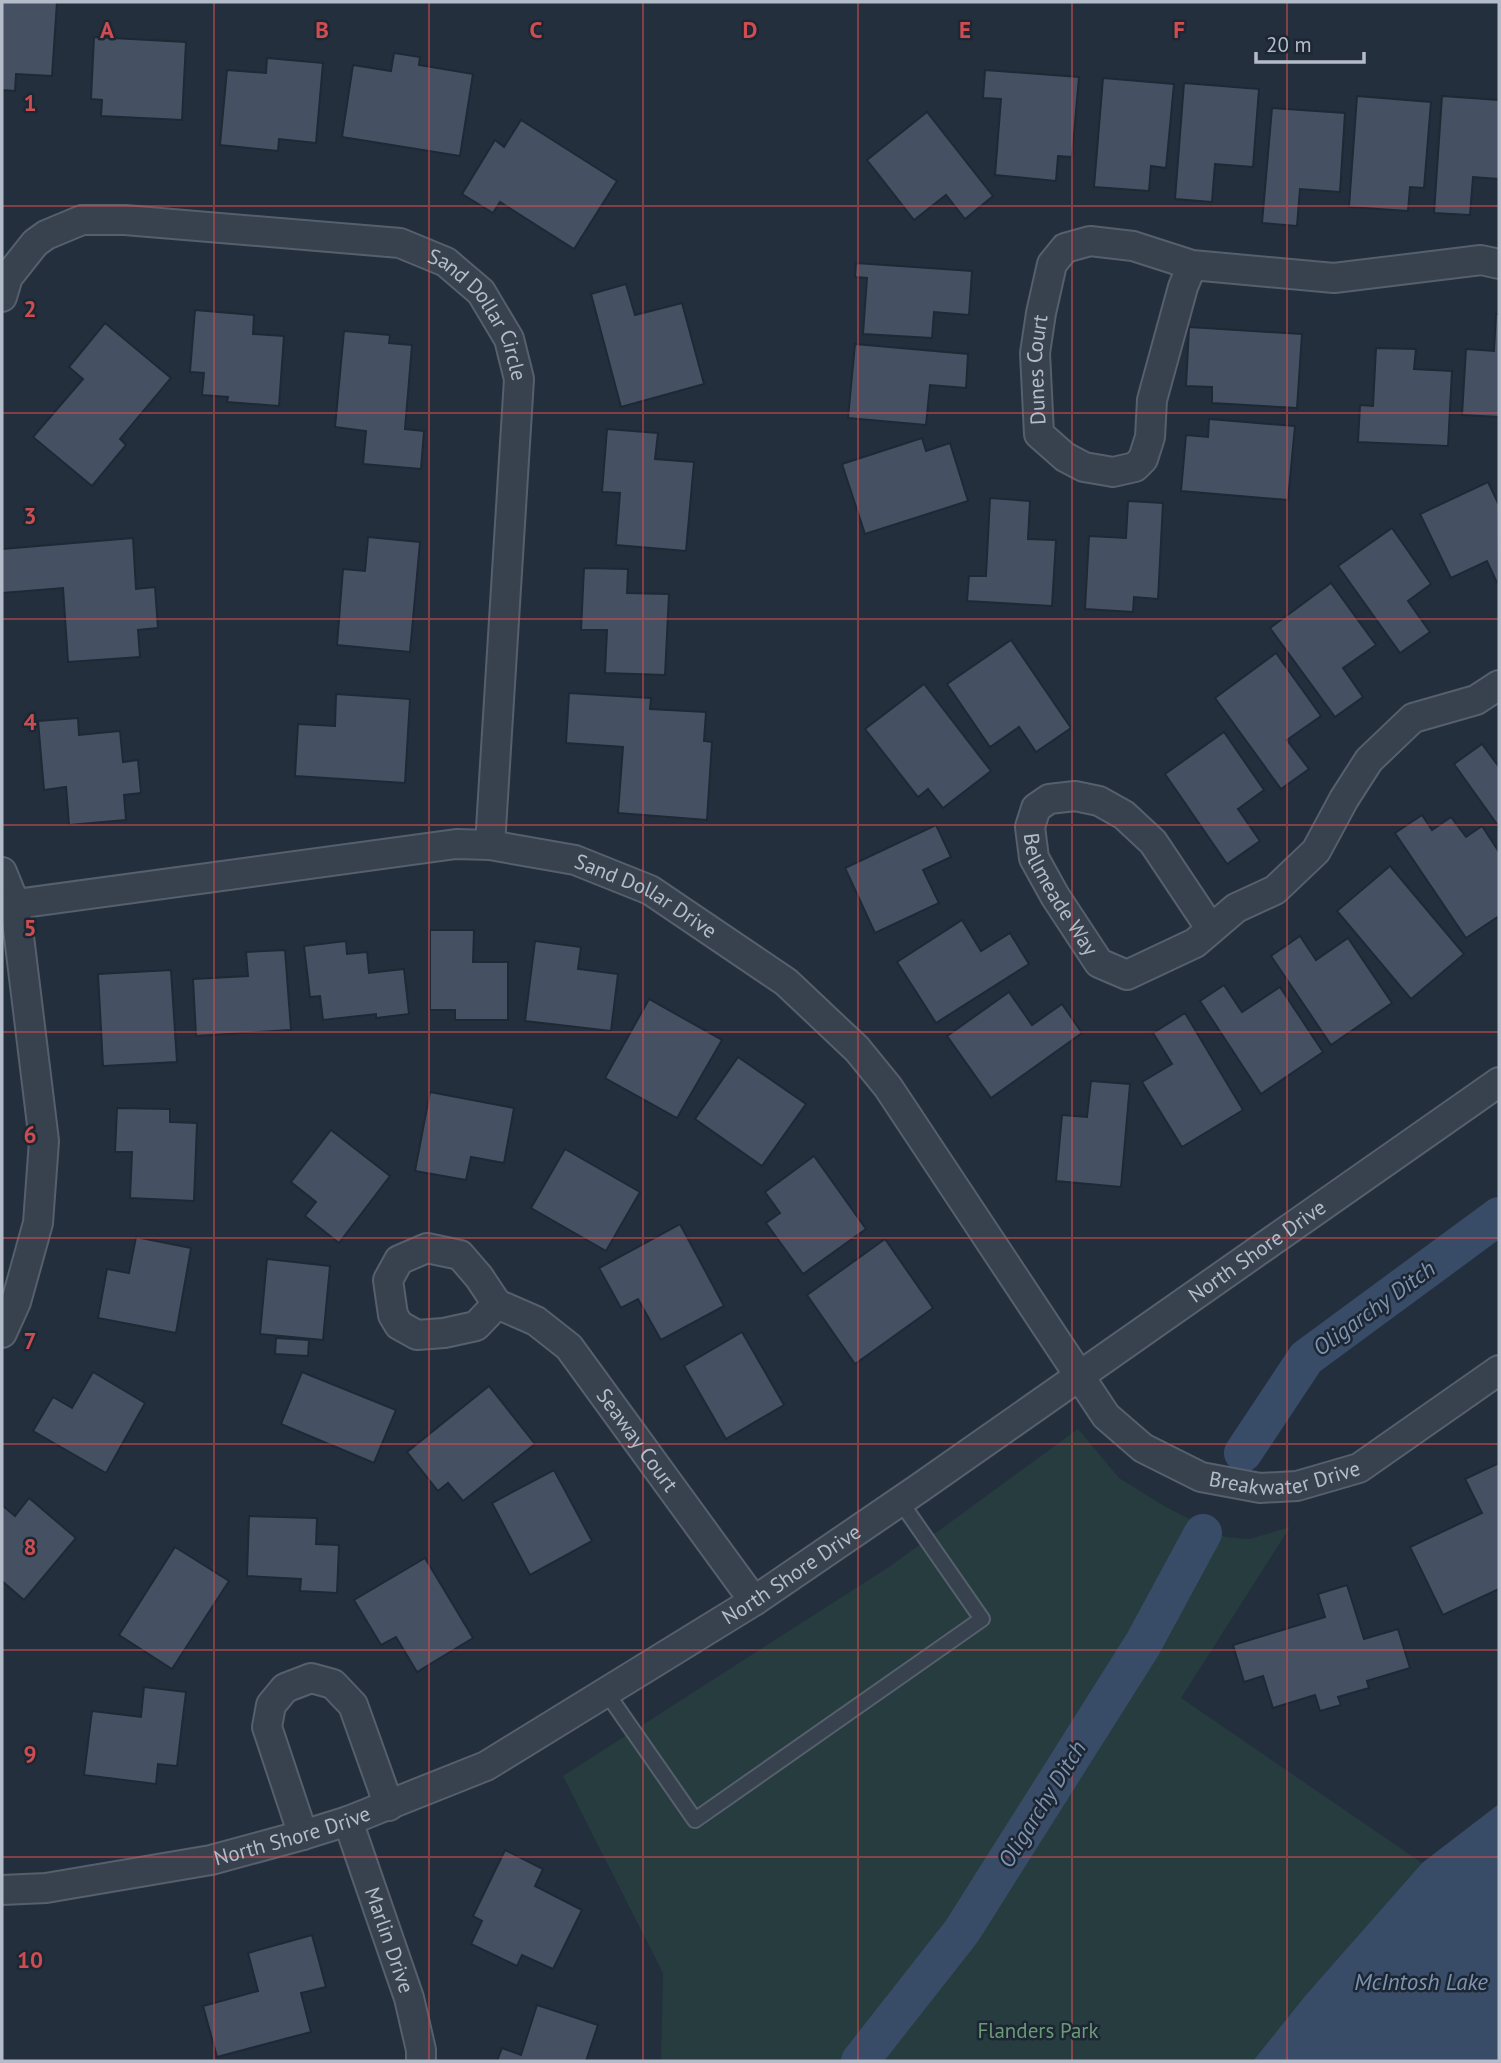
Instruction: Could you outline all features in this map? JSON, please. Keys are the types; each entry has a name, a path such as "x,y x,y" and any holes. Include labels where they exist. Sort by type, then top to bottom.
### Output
{"street":[{"name":"Sand Dollar Circle","path":"2,298 8,276 35,243 46,235 82,220 125,220 400,243 446,262 481,292 509,339 519,379 490,845"},
{"name":"Dunes Court","path":"1192,265 1183,287 1152,400 1150,437 1143,459 1135,467 1113,472 1084,467 1065,457 1039,433 1035,353 1052,264 1065,248 1090,242 1133,246 1192,265 1334,278 1481,260 1499,264"},
{"name":"Bellmeade Way","path":"1211,929 1153,842 1124,814 1099,801 1075,796 1049,799 1036,808 1030,827 1034,858 1099,964 1127,975 1195,943 1236,908 1275,890 1317,851 1344,799 1369,760 1413,718 1476,701 1499,685"},
{"name":"Sand Dollar Drive","path":"8,905 456,844 490,845 575,860 650,890 786,982 857,1049 888,1087 1079,1376"},
{"path":"2,872 44,1141 38,1223 16,1302 2,1333"},
{"name":"North Shore Drive","path":"2,1890 46,1888 211,1860 348,1821 486,1766 754,1601 1499,1082"},
{"name":"Seaway Court","path":"497,1304 536,1321 569,1347 754,1601"},
{"name":"Breakwater Drive","path":"1079,1376 1107,1416 1143,1448 1201,1477 1260,1488 1297,1486 1359,1468 1499,1370"},
{"path":"303,1835 267,1727 271,1705 285,1688 311,1678 333,1684 353,1706 389,1806"},
{"name":"Marlin Drive","path":"348,1821 409,1998 421,2061"}],"lane":[{"path":"607,1692 695,1820 982,1619 900,1501"}],"green space":[{"name":"Flanders Park","path":"1078,1429 1119,1478 1164,1506 1225,1537 1250,1539 1290,1527 1181,1698 1422,1863 1305,1996 1253,2061 661,2061 663,1973 563,1776 892,1565"}],"water":[{"name":"McIntosh Lake","path":"1499,1804 1499,2061 1253,2061 1305,1996 1422,1863"}],"building":[{"path":"2,2 57,2 52,76 16,74 15,91 2,90"},
{"path":"94,37 186,42 182,120 101,116 102,100 91,99"},
{"path":"394,53 420,57 419,65 473,74 460,156 342,137 353,65 391,71"},
{"path":"267,58 323,63 316,143 279,139 278,151 220,145 227,70 266,73"},
{"path":"985,70 1079,77 1072,157 1058,156 1056,181 995,175 1001,99 983,98"},
{"path":"1103,78 1174,84 1166,168 1151,166 1149,191 1094,187"},
{"path":"1184,83 1259,89 1253,167 1215,164 1212,202 1175,199"},
{"path":"1357,96 1431,102 1424,188 1410,187 1408,211 1349,207"},
{"path":"1442,96 1499,100 1499,179 1473,177 1470,215 1434,213"},
{"path":"1272,108 1345,113 1340,192 1300,189 1297,226 1262,223"},
{"path":"927,112 993,196 965,219 946,195 914,220 867,160"},
{"path":"521,120 617,181 574,249 500,202 493,213 462,194 495,140 504,147"},
{"path":"856,263 972,271 969,315 934,312 932,338 863,334 867,278 855,277"},
{"path":"626,284 635,315 682,303 704,384 621,407 591,294"},
{"path":"195,310 254,315 253,334 284,336 279,406 227,402 228,397 202,395 204,373 190,372"},
{"path":"1496,314 1499,314 1499,417 1462,415 1466,349 1494,351"},
{"path":"105,323 171,378 120,439 126,445 92,486 33,437 83,379 69,367"},
{"path":"1189,327 1302,334 1297,408 1212,403 1212,387 1186,386"},
{"path":"344,331 390,335 389,343 412,345 405,429 424,431 421,469 363,464 366,431 335,427"},
{"path":"855,344 968,354 966,388 930,385 926,425 848,418"},
{"path":"1376,348 1416,349 1414,369 1452,371 1448,446 1358,442 1360,405 1373,406"},
{"path":"1209,419 1295,426 1288,500 1181,491 1186,435 1208,437"},
{"path":"607,429 658,433 655,459 694,462 686,551 616,545 620,493 602,492"},
{"path":"922,438 926,451 950,443 968,501 865,534 842,464"},
{"path":"1488,482 1499,505 1498,585 1487,561 1451,578 1420,514"},
{"path":"990,498 1030,501 1028,539 1056,540 1052,606 967,601 969,576 986,576"},
{"path":"1128,501 1163,503 1158,599 1134,597 1133,612 1085,609 1089,536 1126,538"},
{"path":"1392,528 1431,584 1408,601 1430,632 1400,653 1338,566"},
{"path":"368,537 420,542 410,652 337,645 343,569 365,571"},
{"path":"133,538 136,589 155,587 158,628 138,630 140,657 68,662 63,588 2,593 2,549"},
{"path":"584,568 628,569 627,593 669,594 665,675 605,673 607,630 581,630"},
{"path":"1331,583 1376,645 1343,668 1363,697 1335,717 1270,628"},
{"path":"1011,640 1071,728 1036,752 1019,727 990,747 947,684"},
{"path":"1276,653 1321,716 1287,740 1309,769 1281,789 1215,698"},
{"path":"924,684 991,771 943,808 928,789 918,797 865,729"},
{"path":"569,693 651,698 650,709 706,712 704,741 712,742 707,820 618,813 623,747 566,743"},
{"path":"336,694 410,699 405,783 295,776 298,724 335,726"},
{"path":"78,718 79,735 120,731 123,762 138,760 141,793 124,795 126,820 69,825 66,787 44,790 38,721"},
{"path":"1224,732 1264,790 1238,809 1260,841 1227,864 1165,774"},
{"path":"1482,744 1499,767 1499,827 1454,764"},
{"path":"1422,815 1432,830 1451,817 1466,837 1482,826 1499,852 1499,916 1466,938 1395,833"},
{"path":"936,825 951,857 923,870 939,903 875,933 845,868"},
{"path":"1390,866 1464,954 1411,999 1337,911"},
{"path":"962,920 981,951 1010,933 1029,964 936,1023 897,962"},
{"path":"430,930 474,930 473,962 508,962 508,1020 455,1020 455,1010 430,1010"},
{"path":"1300,936 1316,960 1348,938 1392,1003 1331,1045 1271,956"},
{"path":"346,941 347,954 367,952 369,973 404,969 409,1014 376,1018 376,1014 323,1020 320,996 310,997 304,946"},
{"path":"535,941 581,947 578,969 618,974 611,1031 525,1021"},
{"path":"285,950 291,1030 196,1036 193,979 248,976 246,952"},
{"path":"171,970 177,1062 103,1066 98,974"},
{"path":"1224,985 1242,1012 1280,987 1323,1052 1261,1094 1200,1001"},
{"path":"1009,992 1032,1025 1062,1004 1082,1033 991,1098 947,1036"},
{"path":"649,999 722,1040 677,1118 605,1078"},
{"path":"1185,1013 1243,1110 1182,1147 1142,1082 1172,1064 1153,1033"},
{"path":"738,1057 806,1104 762,1166 695,1119"},
{"path":"1091,1081 1130,1084 1121,1187 1056,1181 1062,1115 1087,1117"},
{"path":"430,1092 514,1108 504,1163 471,1157 466,1180 415,1171"},
{"path":"117,1108 170,1109 170,1122 197,1123 194,1201 130,1198 132,1152 115,1152"},
{"path":"331,1130 390,1176 339,1243 305,1216 316,1202 291,1182"},
{"path":"565,1149 640,1192 606,1251 531,1208"},
{"path":"814,1156 866,1229 803,1274 766,1223 780,1213 765,1192"},
{"path":"680,1224 724,1306 661,1340 638,1299 621,1308 599,1268"},
{"path":"136,1237 191,1248 176,1333 98,1318 107,1269 129,1273"},
{"path":"885,1239 933,1308 855,1364 807,1295"},
{"path":"267,1259 330,1266 323,1340 260,1334"},
{"path":"742,1332 784,1405 726,1439 684,1366"},
{"path":"276,1338 309,1340 308,1356 275,1354"},
{"path":"93,1372 145,1403 106,1473 33,1431 53,1397 72,1408"},
{"path":"302,1372 396,1410 374,1463 281,1424"},
{"path":"489,1386 535,1444 463,1501 448,1483 438,1491 407,1452"},
{"path":"1499,1463 1499,1589 1443,1615 1410,1547 1482,1513 1465,1479"},
{"path":"554,1470 592,1541 530,1575 492,1503"},
{"path":"29,1498 76,1538 24,1600 2,1581 2,1507 15,1516"},
{"path":"249,1516 317,1518 316,1544 339,1545 337,1593 300,1591 301,1579 247,1576"},
{"path":"175,1547 229,1581 172,1669 119,1635"},
{"path":"425,1558 473,1638 417,1672 396,1637 381,1645 354,1600"},
{"path":"1347,1585 1364,1639 1398,1629 1410,1668 1367,1681 1369,1688 1338,1697 1341,1705 1320,1711 1315,1695 1273,1708 1263,1676 1244,1682 1233,1645 1325,1617 1318,1594"},
{"path":"144,1687 186,1692 177,1766 158,1764 156,1784 84,1775 92,1711 141,1717"},
{"path":"505,1850 543,1869 535,1886 582,1910 553,1969 522,1955 517,1966 471,1944 482,1921 473,1916"},
{"path":"312,1935 326,1987 301,1993 311,2032 217,2057 203,2006 258,1991 248,1953"},
{"path":"537,2005 598,2025 586,2061 497,2061 502,2048 521,2055"}],"waterway":[{"name":"Oligarchy Ditch","path":"1243,1453 1306,1358 1499,1216"},
{"name":"Oligarchy Ditch","path":"860,2061 962,1931 1143,1644 1203,1533"}]}
